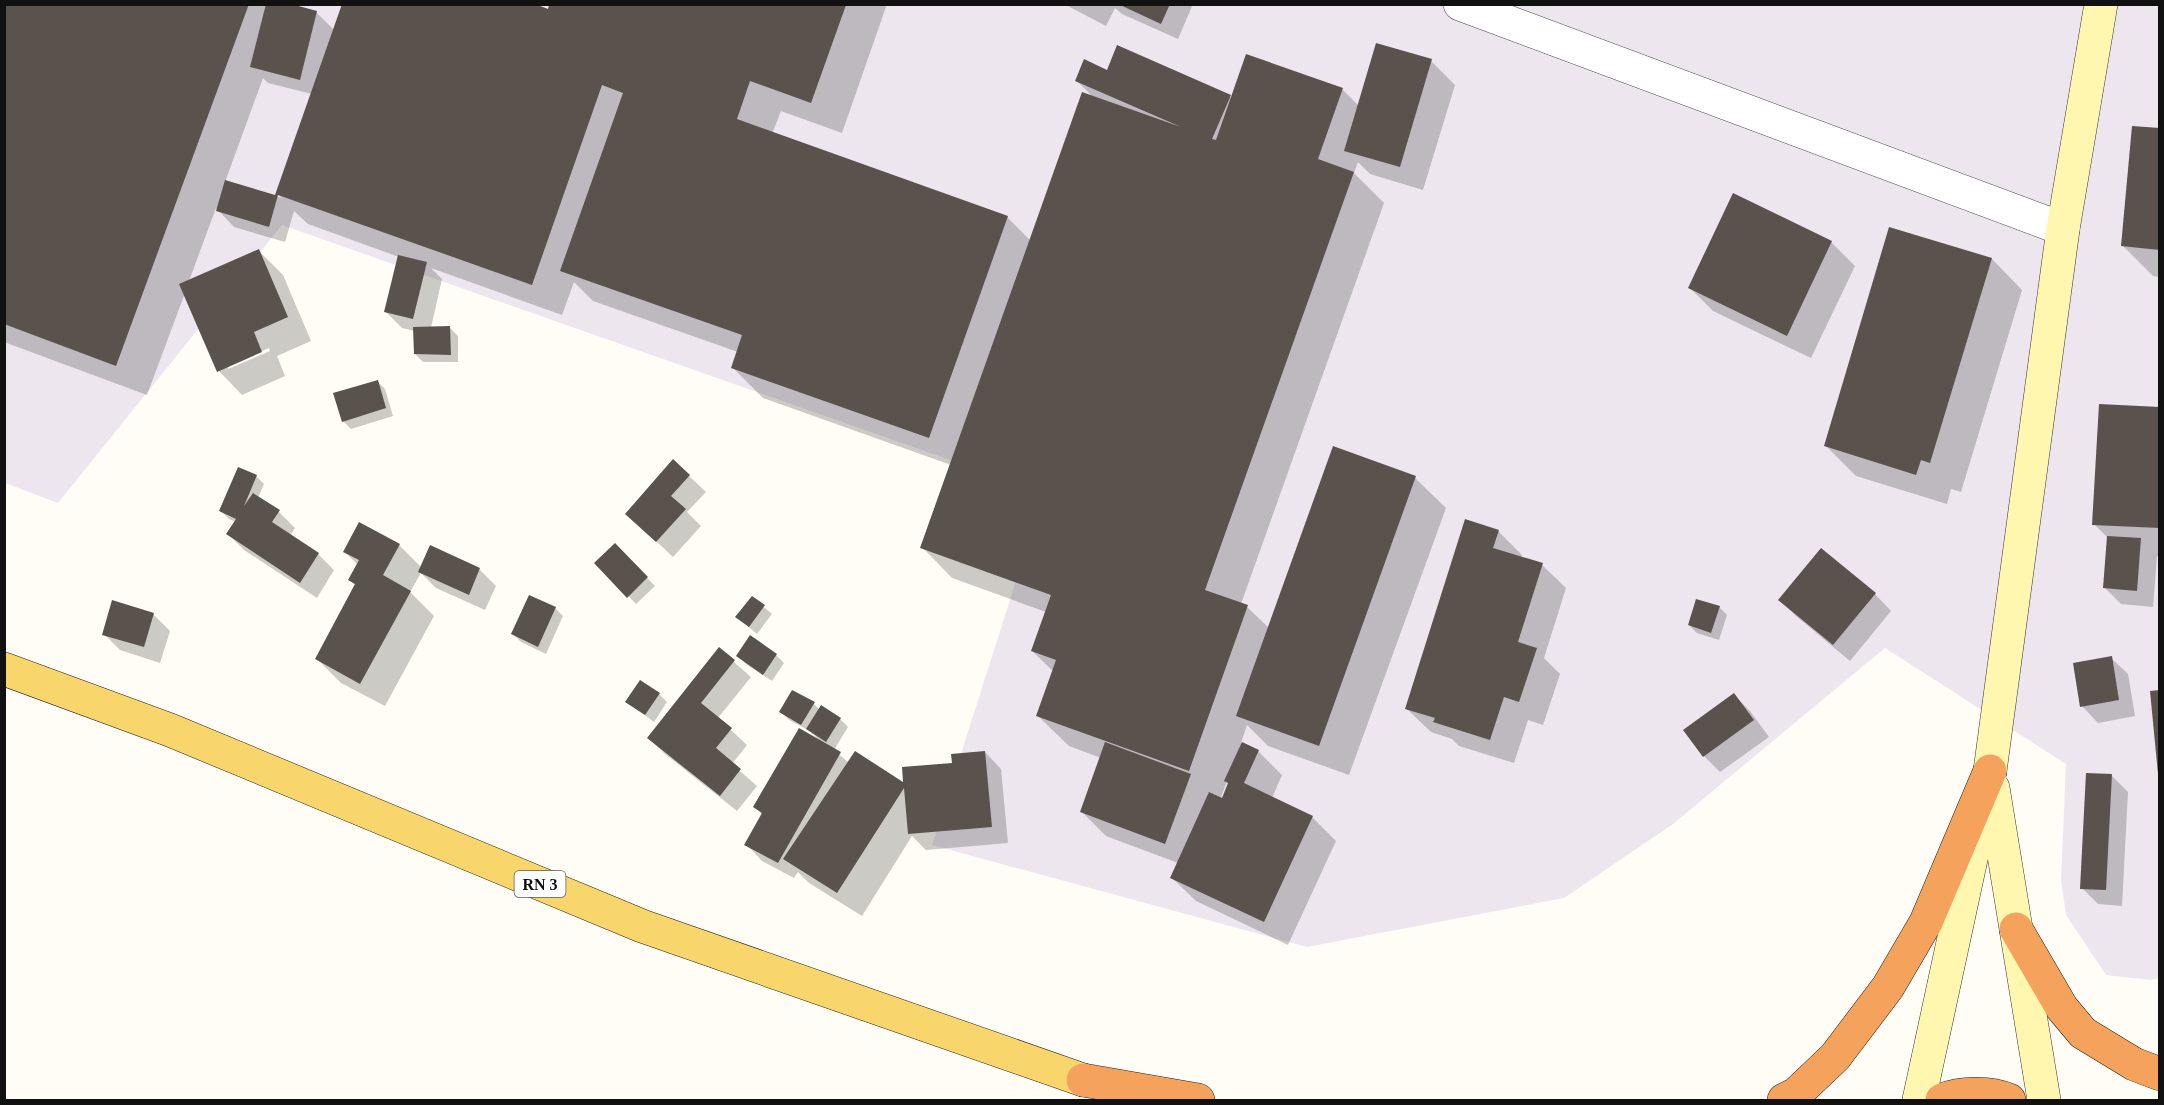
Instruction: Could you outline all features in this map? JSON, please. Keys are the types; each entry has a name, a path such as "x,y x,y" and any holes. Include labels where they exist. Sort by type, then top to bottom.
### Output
{"highway":[{"path":"1784,1101 1796,1094 1835,1056 1888,987 1926,922 1990,771"},
{"path":"2016,928 2062,1008 2083,1033 2134,1064 2160,1074"},
{"path":"1083,1080 1145,1101"},
{"name":"RN 3","path":"1083,1080 1156,1101"},
{"name":"RN 3","path":"1083,1080 1198,1101"},
{"path":"1942,1101 1951,1097 1978,1094 2009,1101"}],"main road":[{"path":"1919,1101 1990,771 2063,229 2101,4"},
{"name":"RN 3","path":"4,669 170,730 642,926 1083,1080"},
{"path":"1990,771 2044,1101"}],"street":[{"path":"1460,4 2063,229"}],"shaded area":[{"path":"4,5 2159,5 2159,978 2151,980 2106,975 2066,915 2061,880 2066,764 1885,648 1673,824 1564,898 1307,947 932,845 1044,493 282,225 58,503 5,483"}],"building":[{"path":"4,4 249,4 116,366 4,324"},
{"path":"266,4 291,4 317,11 300,80 250,67"},
{"path":"342,4 535,4 548,9 549,5 846,5 811,103 750,81 737,119 1008,216 929,438 731,368 742,335 560,271 623,93 602,85 532,285 278,195 269,227 216,211 225,180 275,195"},
{"path":"1118,4 1170,4 1161,24"},
{"path":"1376,43 1432,59 1400,167 1344,151"},
{"path":"1117,45 1231,95 1212,139 1216,140 1246,54 1343,88 1318,159 1354,172 1205,590 1248,605 1189,771 1036,716 1056,660 1031,651 1051,595 920,548 1082,92 1181,127 1075,81 1084,59 1107,70"},
{"path":"2132,126 2160,128 2160,250 2121,246"},
{"path":"1733,193 1832,241 1787,336 1688,288"},
{"path":"1889,227 1992,258 1930,463 1921,460 1916,475 1824,446"},
{"path":"259,249 288,317 254,332 262,352 217,372 179,284"},
{"path":"398,255 427,262 413,319 384,312"},
{"path":"450,326 451,355 414,354 413,327"},
{"path":"378,380 386,408 342,422 333,393"},
{"path":"2099,404 2160,407 2160,528 2092,525"},
{"path":"1333,446 1416,476 1319,746 1236,716"},
{"path":"673,459 690,475 671,496 686,509 656,542 625,514"},
{"path":"238,467 257,475 244,506 253,493 280,510 272,522 319,553 300,583 226,534 236,519 219,511"},
{"path":"1465,519 1499,530 1493,548 1543,563 1518,642 1537,648 1519,702 1504,697 1490,740 1433,722 1435,718 1405,709"},
{"path":"359,522 400,544 383,575 411,591 360,684 315,659 355,584 348,580 359,560 343,552"},
{"path":"2107,536 2141,538 2137,591 2103,588"},
{"path":"615,543 648,577 627,598 594,563"},
{"path":"430,545 480,568 469,595 418,572"},
{"path":"1821,548 1876,593 1833,645 1778,600"},
{"path":"529,595 556,607 538,647 511,634"},
{"path":"752,596 765,605 749,627 735,617"},
{"path":"1696,599 1720,606 1711,633 1688,625"},
{"path":"112,600 154,613 144,647 102,635"},
{"path":"750,635 777,654 763,675 736,656"},
{"path":"719,647 735,660 701,703 732,728 716,748 741,769 720,796 647,738"},
{"path":"2112,656 2119,700 2080,707 2073,663"},
{"path":"640,680 660,693 645,715 625,702"},
{"path":"792,690 815,702 801,725 779,712"},
{"path":"2160,690 2160,774 2158,774 2150,691"},
{"path":"1734,693 1754,720 1703,757 1683,730"},
{"path":"821,705 841,718 826,742 806,729"},
{"path":"799,728 841,752 778,863 744,845 762,813 753,807"},
{"path":"1105,742 1191,774 1165,844 1080,812"},
{"path":"1242,742 1259,750 1244,783 1313,816 1264,922 1170,878 1209,792 1222,798 1228,783 1224,781"},
{"path":"855,751 903,782 902,767 952,763 951,754 985,751 992,827 908,834 904,788 837,893 783,859"},
{"path":"2086,773 2112,774 2106,890 2080,889"}]}
